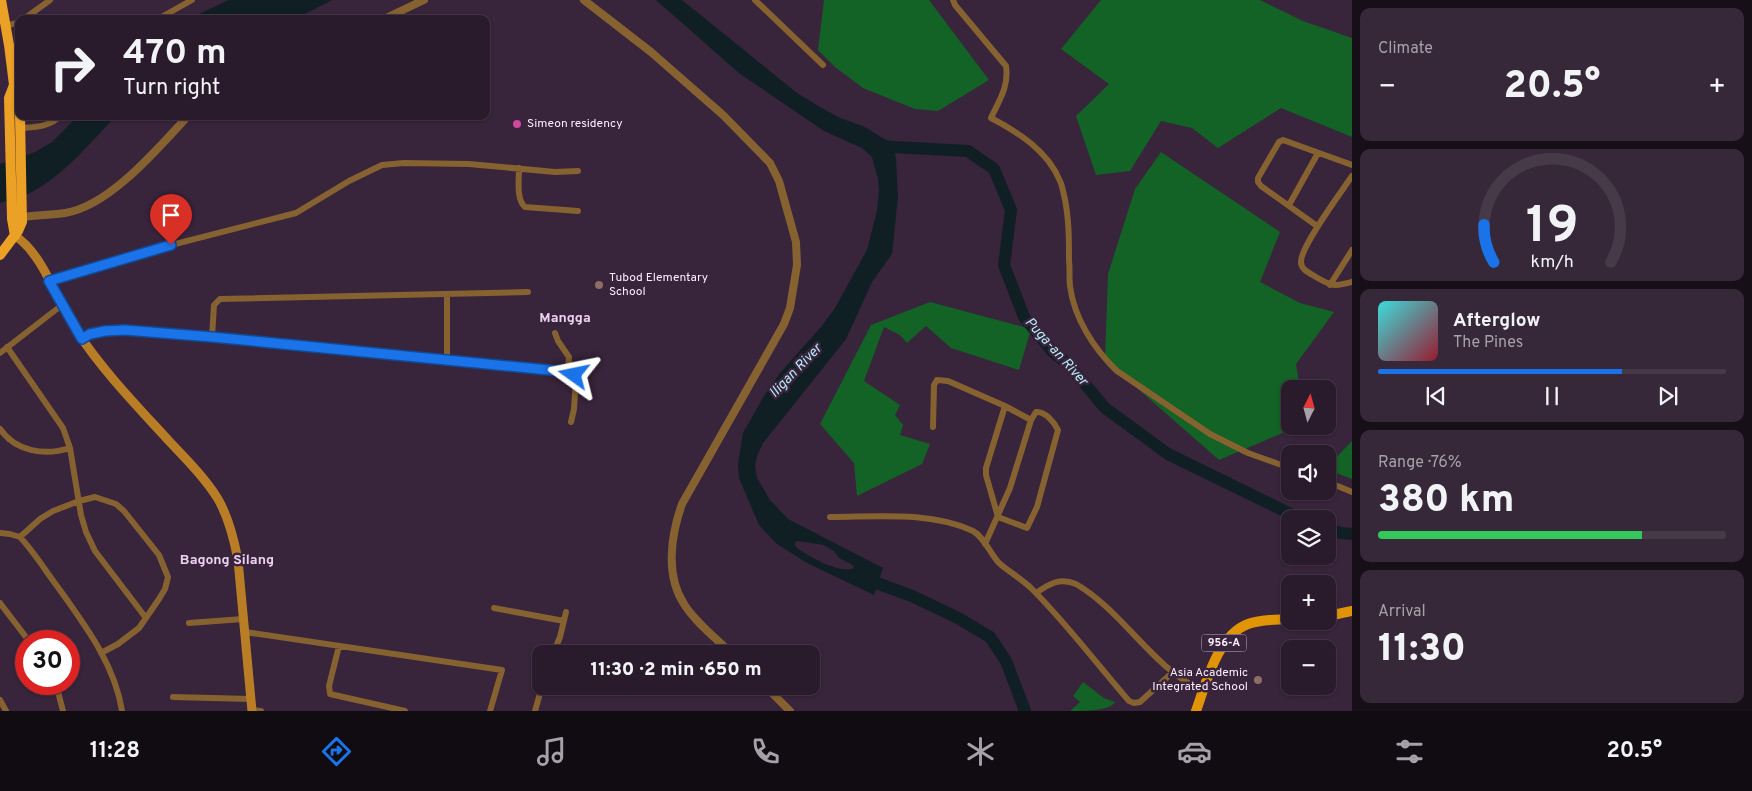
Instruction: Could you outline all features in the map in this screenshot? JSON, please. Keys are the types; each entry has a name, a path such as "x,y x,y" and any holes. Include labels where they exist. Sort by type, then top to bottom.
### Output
{"highway":[{"path":"0,255 15,236 20,226 22,212 17,131 9,98 14,85 2,0"},
{"path":"15,236 11,208 19,120"}],"main road":[{"path":"15,236 22,240 32,251 82,339 203,479 218,499 234,539 240,577 250,699 255,710"},
{"path":"1336,614 1352,611"},
{"name":"956-A","path":"1196,711 1224,641 1236,630 1258,621 1281,620"}],"street":[{"path":"29,15 50,0"},
{"path":"165,15 192,0"},
{"path":"392,15 424,0"},
{"path":"584,0 651,52 723,115 770,162 779,181 796,242 797,265 790,308 784,324 682,504 672,542 674,577 683,604 723,645"},
{"path":"756,0 823,66"},
{"path":"953,0 955,5 1006,66 1008,77 1006,88 991,118 1017,132 1045,157 1060,181 1068,214 1070,286 1082,324 1094,345 1106,361 1117,371 1210,434 1248,453 1281,465"},
{"path":"6,26 15,23"},
{"path":"17,131 45,125 56,120"},
{"path":"22,212 42,214 65,213 86,206 110,191 142,165 184,120"},
{"path":"1317,226 1258,182 1258,178 1279,142 1288,140 1352,166"},
{"path":"1289,205 1318,153"},
{"path":"49,281 144,252 296,213 349,181 382,165 430,163 555,172 578,171"},
{"path":"519,168 520,199 525,207 578,211"},
{"path":"1352,176 1317,226 1302,256 1301,263 1305,270 1330,285 1352,282"},
{"path":"1330,285 1352,250"},
{"path":"212,337 214,305 220,299 528,292"},
{"path":"446,360 447,294"},
{"path":"0,353 62,305"},
{"path":"82,339 90,334 125,330 568,372 572,373 576,378 574,409 571,422"},
{"path":"555,333 569,357 568,372"},
{"path":"7,347 63,428 70,448 86,532 96,551 146,618"},
{"path":"933,427 934,385 937,380 948,381 1005,406 1031,420"},
{"path":"998,517 986,475 986,468 1005,406"},
{"path":"985,544 1010,488 1031,420 1036,412 1041,412 1048,417 1058,430 1036,507 1027,528 998,517"},
{"path":"0,429 5,437 16,445 29,450 44,452 70,448"},
{"path":"1336,485 1352,492"},
{"path":"20,537 40,519 53,511 95,497 116,504 124,511 159,555 168,577 165,589 139,628 131,636 102,653"},
{"path":"830,517 924,518 940,520 972,531 979,535 995,558 1006,569 1036,593 1076,636 1114,684 1132,703 1140,702 1173,672"},
{"path":"0,533 20,537 82,621 102,653 115,680 122,711"},
{"path":"1036,593 1051,583 1058,581 1076,584 1113,614 1173,672 1203,691"},
{"path":"0,604 20,630"},
{"path":"494,608 564,621"},
{"path":"556,645 566,612"},
{"path":"188,623 244,619"},
{"path":"244,632 502,670 490,711"},
{"path":"339,646 330,694 405,711"},
{"path":"59,695 63,711"},
{"path":"535,711 539,695"},
{"path":"774,695 790,711"},
{"path":"173,697 250,699"},
{"path":"0,700 6,711"}],"green space":[{"path":"824,0 929,0 989,80 938,111 915,109 863,88 835,67 818,50"},
{"path":"1101,0 1260,0 1303,21 1352,38 1352,137 1281,108 1218,148 1192,128 1161,121 1130,171 1096,175 1076,116 1109,84 1061,49"},
{"path":"1161,152 1280,232 1260,282 1300,303 1334,312 1296,364 1299,380 1281,380 1281,434 1219,460 1105,360 1108,274 1135,189"},
{"path":"930,302 1031,329 1019,370 951,348 926,326 907,343 900,335 884,327 864,381 900,405 895,415 903,425 900,435 930,444 922,464 857,496 854,463 820,424 871,325"},
{"path":"1352,441 1352,479 1336,473 1336,458"},
{"path":"1083,682 1104,698 1115,702 1102,709 1070,711 1080,702 1073,696"}],"water":[{"path":"229,0 332,0 303,15 197,15"},
{"path":"656,0 682,0 797,93 840,118 865,127 889,142 894,150 898,197 892,254 872,282 846,339 763,443 755,466 757,478 770,500 788,519 883,568 874,595 807,563 777,544 759,525 739,478 738,464 743,433 764,396 780,373 821,327 835,308 867,250 877,211 878,179 872,157 862,148 824,131 739,73","holes":["797,541 824,545 834,551 839,558 853,565 854,568 841,569 824,564 801,551 796,547 795,543"]},
{"path":"74,120 112,120 74,160 39,188 26,195 0,203 0,164 35,152 52,142"}],"waterway":[{"name":"Puga-an River","path":"876,146 968,151 994,169 1011,210 1004,265 1024,317 1052,351 1069,365 1105,408 1168,454 1283,510"},
{"name":"Puga-an River","path":"1336,531 1352,534"},
{"name":"Iligan River","path":"863,578 912,596 958,618 990,637 1006,661 1025,711"}],"place":[{"name":"Simeon residency","path":"517,124"},
{"name":"Tubod Elementary School","path":"599,285"},
{"name":"Asia Academic Integrated School","path":"1258,680"}],"district":[{"name":"Mangga","path":"565,318"},
{"name":"Bagong Silang","path":"227,560"}],"route":[{"path":"171,245 49,281 82,339 90,334 105,331 143,331 549,370 568,372 574,375"}]}
